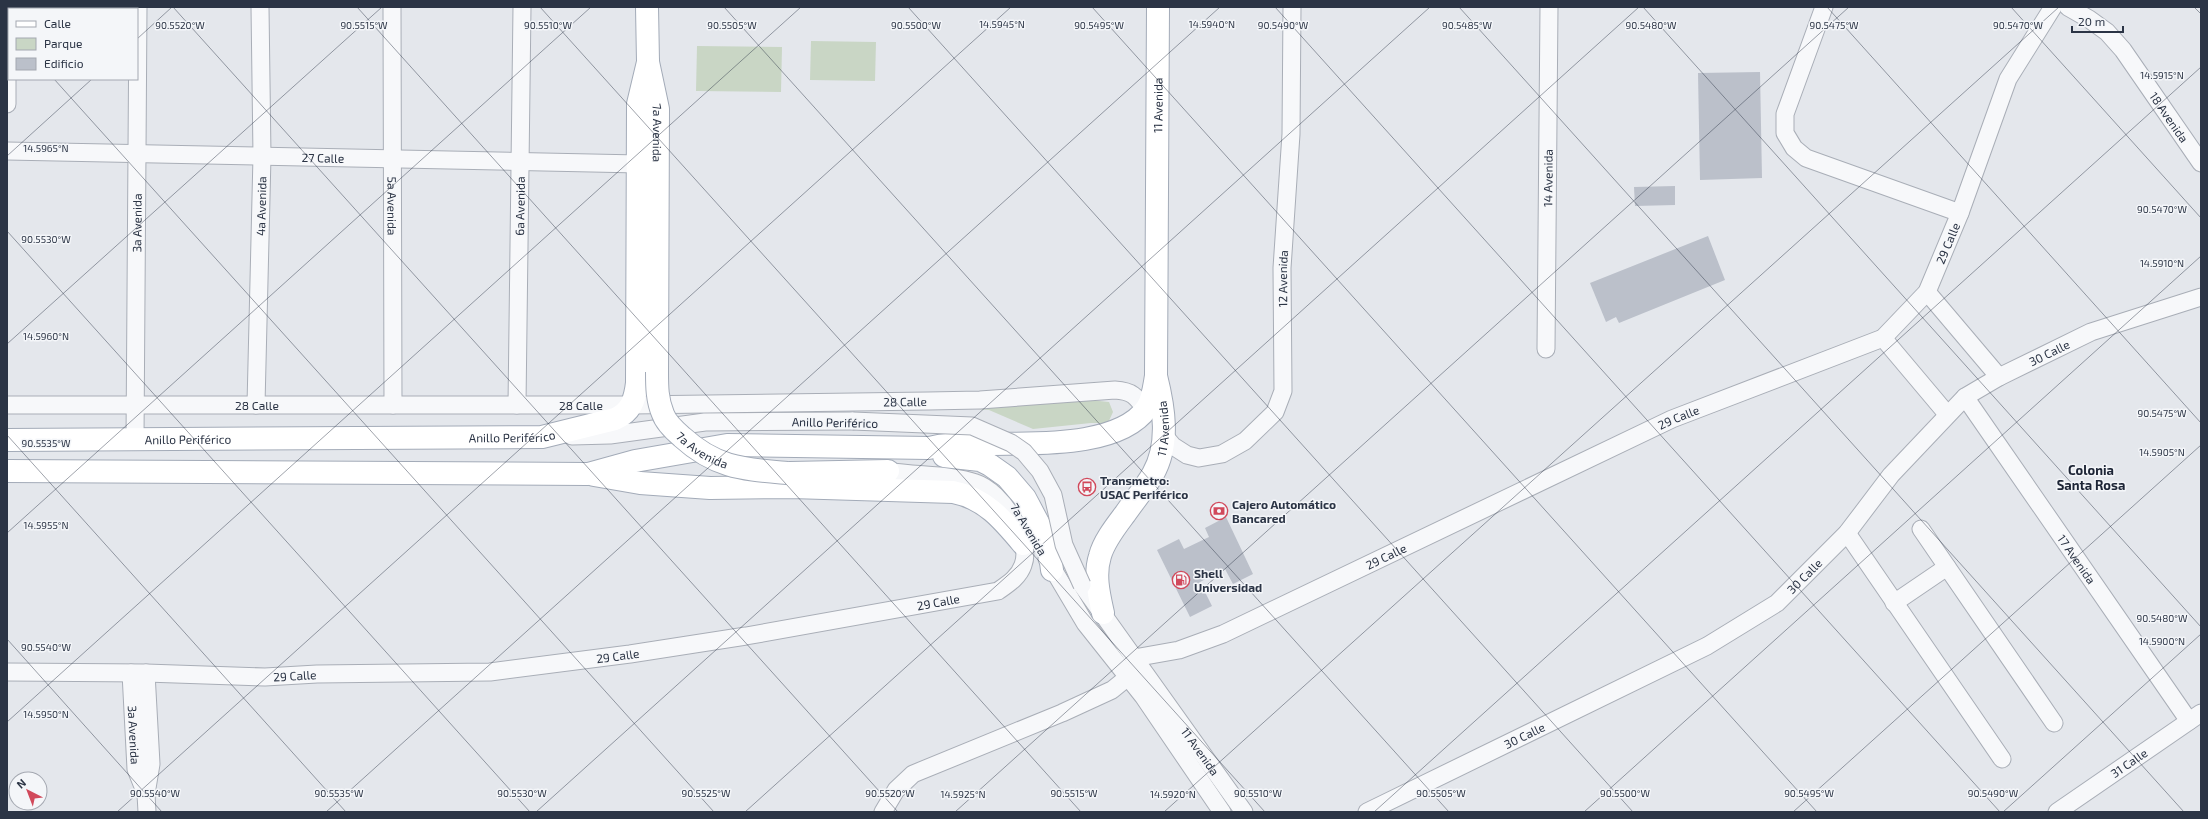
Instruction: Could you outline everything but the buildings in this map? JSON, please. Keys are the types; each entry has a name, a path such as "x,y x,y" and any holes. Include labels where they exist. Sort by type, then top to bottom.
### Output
{"main road":[{"name":"7a Avenida","path":"647,7 648,62 658,109 657,372 658,396 663,416 675,431 699,452 721,463 751,470 787,473 888,471"},
{"name":"11 Avenida","path":"1103,613 1097,569 1100,555 1116,526 1153,474 1160,453 1163,434 1164,410 1156,376 1158,7"},
{"name":"7a Avenida","path":"632,405 637,383 638,104 648,62"},
{"path":"1146,410 1153,394 1156,376"},
{"path":"542,437 615,419 625,414 632,405"},
{"name":"Anillo Periférico","path":"7,471 588,474 635,461 727,445 929,448 945,443 989,444 1061,441 1096,436 1124,426 1146,410"},
{"name":"Anillo Periférico","path":"7,440 542,437"},
{"path":"929,448 940,455 980,460 1007,477 1025,498 1043,532 1049,546 1052,570"},
{"path":"588,474 640,483 710,488 792,487 953,492 964,494 990,507 1023,544"}],"street":[{"path":"7,7 7,104"},
{"name":"4a Avenida","path":"256,405 262,156 260,7"},
{"name":"5a Avenida","path":"392,7 393,405"},
{"name":"6a Avenida","path":"517,405 522,7"},
{"name":"12 Avenida","path":"1163,434 1172,446 1187,455 1200,458 1222,454 1245,441 1275,412 1283,392 1282,268 1292,134 1292,7"},
{"name":"14 Avenida","path":"1546,349 1549,7"},
{"path":"1824,7 1785,114 1785,133 1794,148 1806,158 1960,213"},
{"name":"29 Calle","path":"1134,658 1179,650 1223,634 1672,419 1883,338 1927,292 1960,213 2008,79 2053,7"},
{"name":"18 Avenida","path":"2068,7 2089,18 2107,32 2123,50 2201,162"},
{"name":"3a Avenida","path":"135,439 138,80"},
{"name":"27 Calle","path":"7,151 521,160 638,164"},
{"path":"1927,292 1999,377"},
{"name":"30 Calle","path":"1367,812 1707,646 1777,603 1846,533 1891,475 1947,414 1965,397 1999,377 2091,332 2201,297"},
{"path":"1883,338 1947,414"},
{"name":"28 Calle","path":"7,405 632,405 980,400 1115,390 1136,394 1146,410"},
{"name":"17 Avenida","path":"1965,397 2195,717"},
{"name":"Anillo Periférico","path":"542,437 610,435 705,422 853,422 972,426 1011,443 1024,452 1040,471 1052,495 1064,545 1082,585 1103,613"},
{"name":"7a Avenida","path":"888,471 912,466 954,467 970,469 992,479 1018,508 1052,570"},
{"name":"29 Calle","path":"7,672 138,673 264,677 317,674 490,672 630,654 746,636 998,591 1020,573 1024,564 1023,544 1017,524 996,496 984,486 964,480 888,471"},
{"path":"1921,529 2054,723"},
{"path":"1846,533 2002,759"},
{"path":"1894,603 1947,567"},
{"name":"11 Avenida","path":"1052,570 1085,623 1128,677 1222,812"},
{"name":"11 Avenida","path":"1103,613 1244,812"},
{"name":"3a Avenida","path":"138,673 151,764 146,794 147,812"},
{"path":"883,812 896,790 913,774 1062,713 1112,690 1128,677"},
{"name":"31 Calle","path":"2057,812 2195,717"}],"green space":[{"path":"811,41 876,42 875,81 810,80"},
{"path":"697,46 782,47 781,92 696,91"},
{"path":"1080,399 1109,402 1113,412 1108,423 1091,423 1033,429 989,410 964,408"}],"place":[{"name":"Transmetro: USAC Periférico","path":"1087,487"},
{"name":"Cajero Automático Bancared","path":"1219,511"},
{"name":"Shell Universidad","path":"1181,580"}],"district":[{"name":"Colonia Santa Rosa","path":"2091,478"}]}
